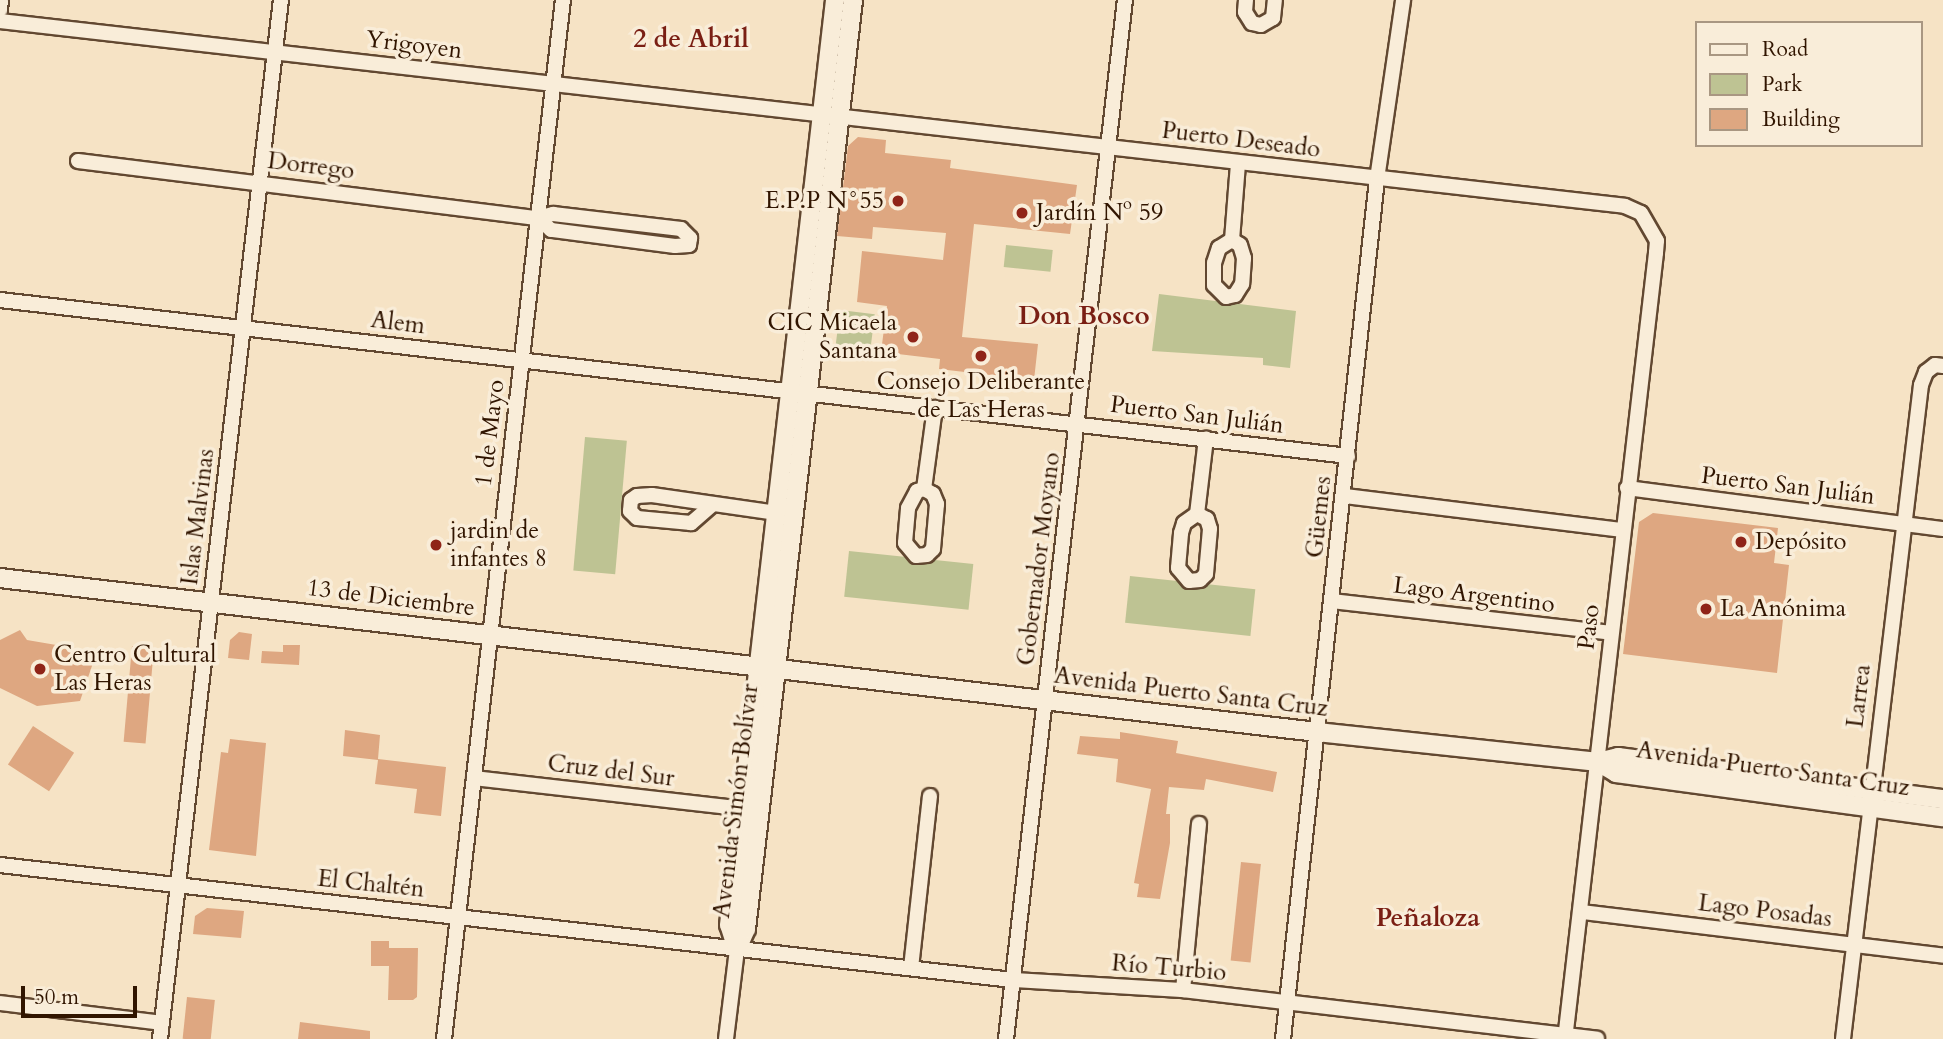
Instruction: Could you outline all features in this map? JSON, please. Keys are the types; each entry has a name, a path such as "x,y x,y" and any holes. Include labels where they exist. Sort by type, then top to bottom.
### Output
{"street":[{"path":"0,10 1,0"},
{"name":"Islas Malvinas","path":"160,1039 281,0"},
{"name":"1 de Mayo","path":"444,1039 563,0"},
{"name":"Avenida Simón Bolívar","path":"831,116 835,0"},
{"name":"Avenida Simón Bolívar","path":"737,948 746,929 769,666 831,116 853,0"},
{"name":"Gobernador Moyano","path":"1006,1039 1125,0"},
{"path":"1246,0 1245,12 1252,23 1261,25 1273,18 1275,0"},
{"name":"Güemes","path":"1283,1039 1345,496 1377,179 1403,0"},
{"name":"Yrigoyen","path":"0,21 831,116"},
{"name":"Puerto Deseado","path":"831,116 1625,206 1650,222"},
{"name":"Dorrego","path":"78,160 538,218 553,215 681,229 688,232 689,245 551,230 538,218"},
{"path":"1232,240 1238,163"},
{"name":"Paso","path":"1566,1037 1656,253 1650,222"},
{"name":"Alem","path":"0,300 800,392"},
{"name":"Larrea","path":"1843,1039 1921,386 1926,372 1939,365"},
{"name":"Avenida Simón Bolívar","path":"737,948 729,925 744,809 769,666 777,513 800,392"},
{"name":"Puerto San Julián","path":"800,392 1348,456"},
{"path":"924,489 935,408"},
{"path":"1197,514 1206,439"},
{"name":"Puerto San Julián","path":"1628,488 1943,529"},
{"path":"712,505 691,523 637,517 630,511 631,500 637,496 712,505 777,513"},
{"path":"1345,496 1623,530"},
{"name":"13 de Diciembre","path":"0,578 769,666"},
{"name":"Lago Argentino","path":"1332,601 1611,633"},
{"name":"Avenida Puerto Santa Cruz","path":"769,666 1317,732 1598,762 1616,773 1870,799 1943,799"},
{"name":"Cruz del Sur","path":"474,778 744,809"},
{"path":"911,968 930,796"},
{"name":"Avenida Puerto Santa Cruz","path":"1870,799 1943,817"},
{"path":"1184,990 1199,824"},
{"name":"El Chaltén","path":"0,864 737,948"},
{"name":"Lago Posadas","path":"1582,912 1943,956"},
{"path":"726,1039 737,948"},
{"name":"Río Turbio","path":"737,948 1013,980 1184,990 1597,1039"},
{"path":"0,1003 162,1023"}],"green space":[{"path":"1006,245 1053,250 1050,272 1004,267"},
{"path":"1159,294 1296,311 1290,368 1263,365 1263,358 1152,351"},
{"path":"840,310 875,314 869,359 835,355"},
{"path":"585,437 627,441 615,574 573,570"},
{"path":"849,551 973,564 969,610 844,597"},
{"path":"1130,576 1255,589 1250,636 1125,623"}],"building":[{"path":"858,137 886,140 885,153 951,160 950,168 1077,185 1070,234 974,224 962,337 1038,344 1034,380 939,369 940,359 881,352 887,306 857,302 862,251 943,260 946,233 873,227 872,239 837,236 848,146"},
{"name":"La Anónima","path":"1653,513 1778,528 1774,563 1789,565 1777,673 1623,654 1639,522"},
{"path":"20,630 27,640 68,647 94,660 80,701 37,706 0,688 0,640"},
{"path":"239,632 252,634 249,660 228,658 230,640"},
{"path":"283,645 300,645 299,665 261,663 262,651 283,652"},
{"path":"132,646 154,648 146,744 124,742"},
{"path":"33,726 74,753 49,791 8,765"},
{"path":"345,730 380,735 378,759 446,767 441,816 414,813 417,789 375,784 378,760 343,756"},
{"path":"1120,732 1178,741 1176,753 1277,772 1273,792 1206,779 1204,790 1169,787 1166,814 1170,814 1170,843 1160,899 1137,897 1139,884 1134,883 1151,789 1116,782 1118,759 1077,754 1080,736 1120,739"},
{"path":"230,739 266,743 256,856 209,850 221,752 228,753"},
{"path":"1241,862 1261,864 1251,963 1231,960"},
{"path":"207,908 244,911 241,938 193,934 195,916"},
{"path":"371,941 389,941 389,948 418,948 417,997 413,1000 388,1000 389,966 371,966"},
{"path":"187,997 215,1000 211,1039 183,1039"},
{"path":"300,1022 370,1031 370,1039 298,1039"}],"place":[{"name":"E.P.P N°55","path":"898,201"},
{"name":"Jardín Nº 59","path":"1022,213"},
{"name":"CIC Micaela Santana","path":"913,337"},
{"name":"Consejo Deliberante de Las Heras","path":"981,356"},
{"name":"Depósito","path":"1741,542"},
{"name":"jardin de infantes 8","path":"436,545"},
{"name":"La Anónima","path":"1706,609"},
{"name":"Centro Cultural Las Heras","path":"40,669"}],"district":[{"name":"2 de Abril","path":"691,39"},
{"name":"Don Bosco","path":"1084,316"},
{"name":"Peñaloza","path":"1428,918"}]}
